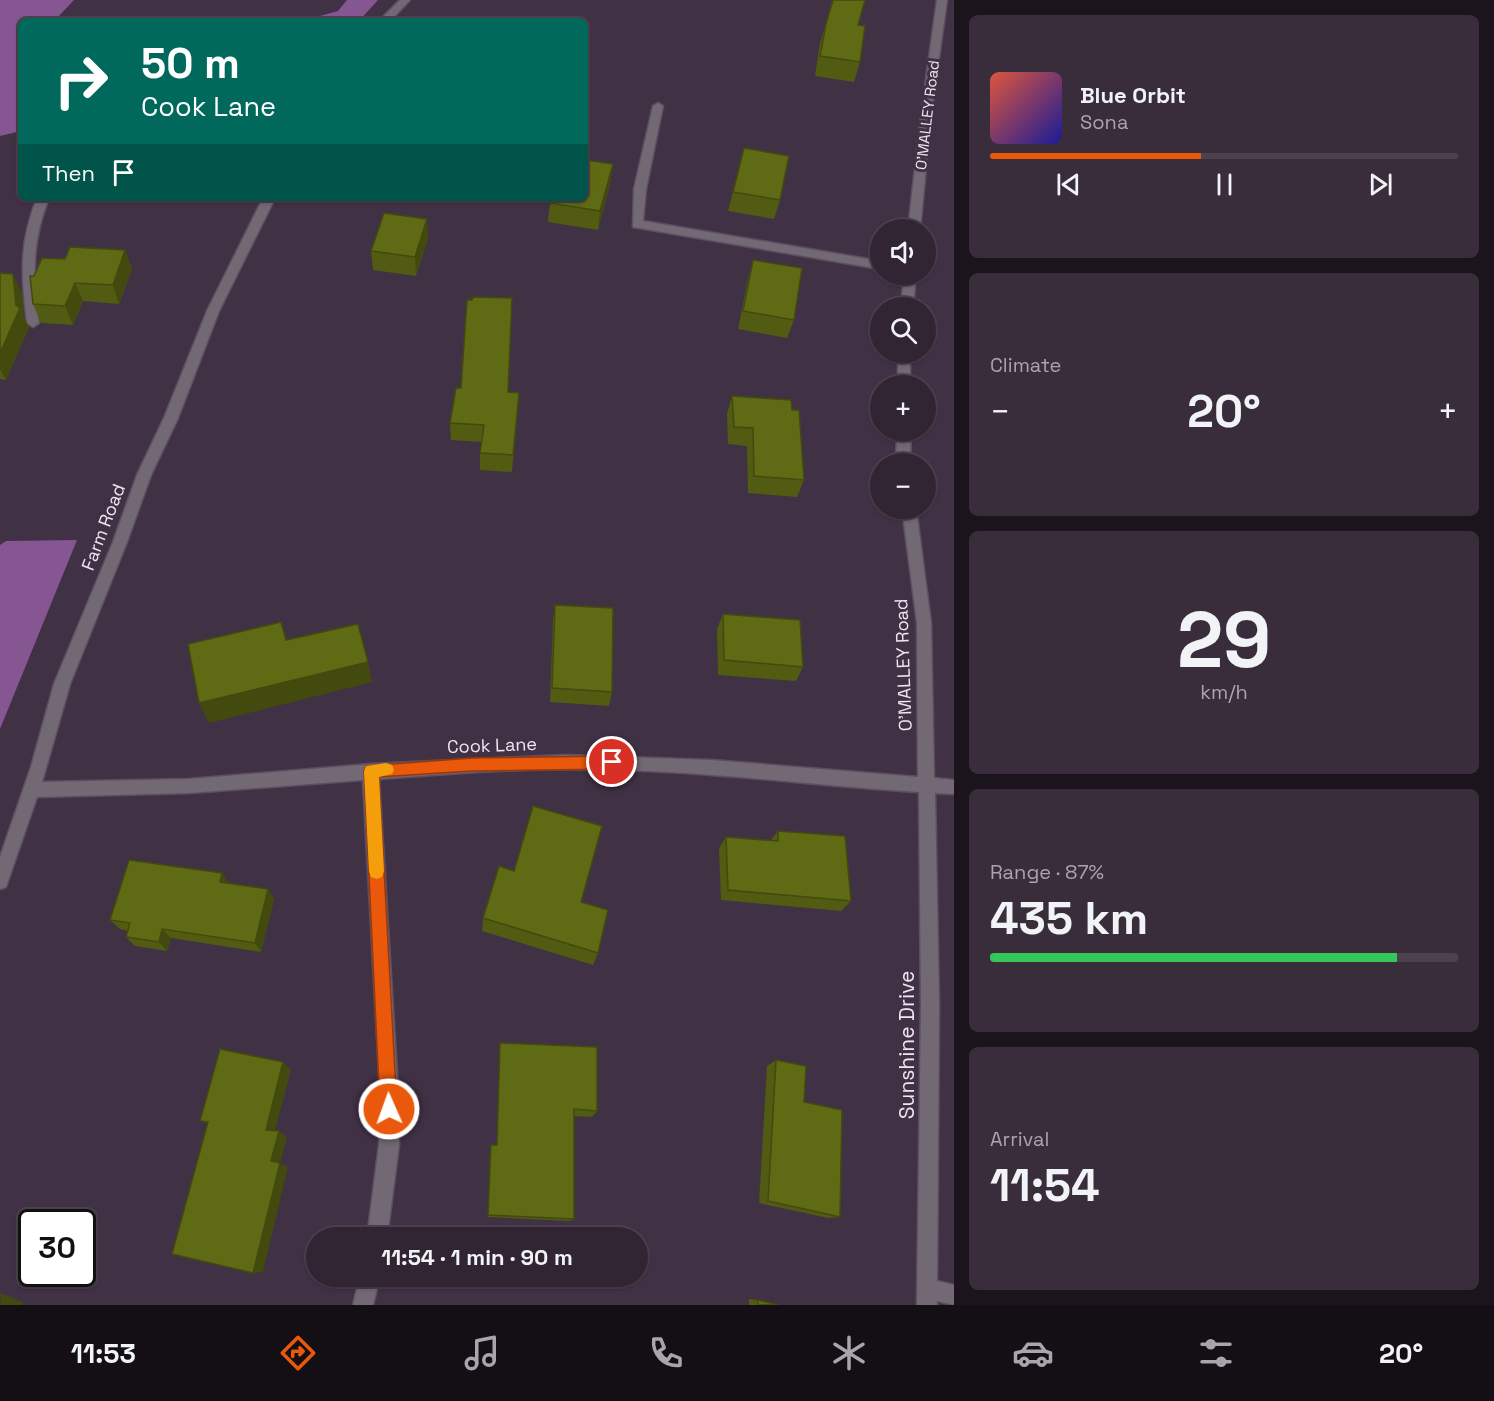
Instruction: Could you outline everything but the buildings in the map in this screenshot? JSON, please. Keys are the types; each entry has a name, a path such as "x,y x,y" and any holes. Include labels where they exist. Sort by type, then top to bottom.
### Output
{"street":[{"path":"387,18 405,0"},
{"name":"O'MALLEY Road","path":"916,219 926,115 942,0"},
{"path":"658,106 640,189 637,224 870,263"},
{"path":"33,323 26,253 30,232 42,201"},
{"name":"Farm Road","path":"0,881 31,790 62,684 120,542 144,475 171,418 213,311 268,201"},
{"name":"O'MALLEY Road","path":"910,519 924,624 927,785"},
{"name":"Cook Lane","path":"31,790 189,786 371,771 554,762 659,763 954,787"},
{"path":"371,771 389,1091 388,1145 378,1227"},
{"name":"Sunshine Drive","path":"927,785 930,1006 927,1297"},
{"path":"363,1305 367,1287"},
{"path":"927,1297 954,1295"}],"shaded area":[{"path":"0,0 74,0 58,18 18,18 18,132 0,136"},
{"path":"347,0 378,0 362,18 313,18 338,11"},
{"path":"77,540 0,729 0,545 6,541"}],"slow traffic":[{"path":"377,871 371,771 386,770"}],"route":[{"path":"389,1109 371,771 472,764 612,762"}]}
